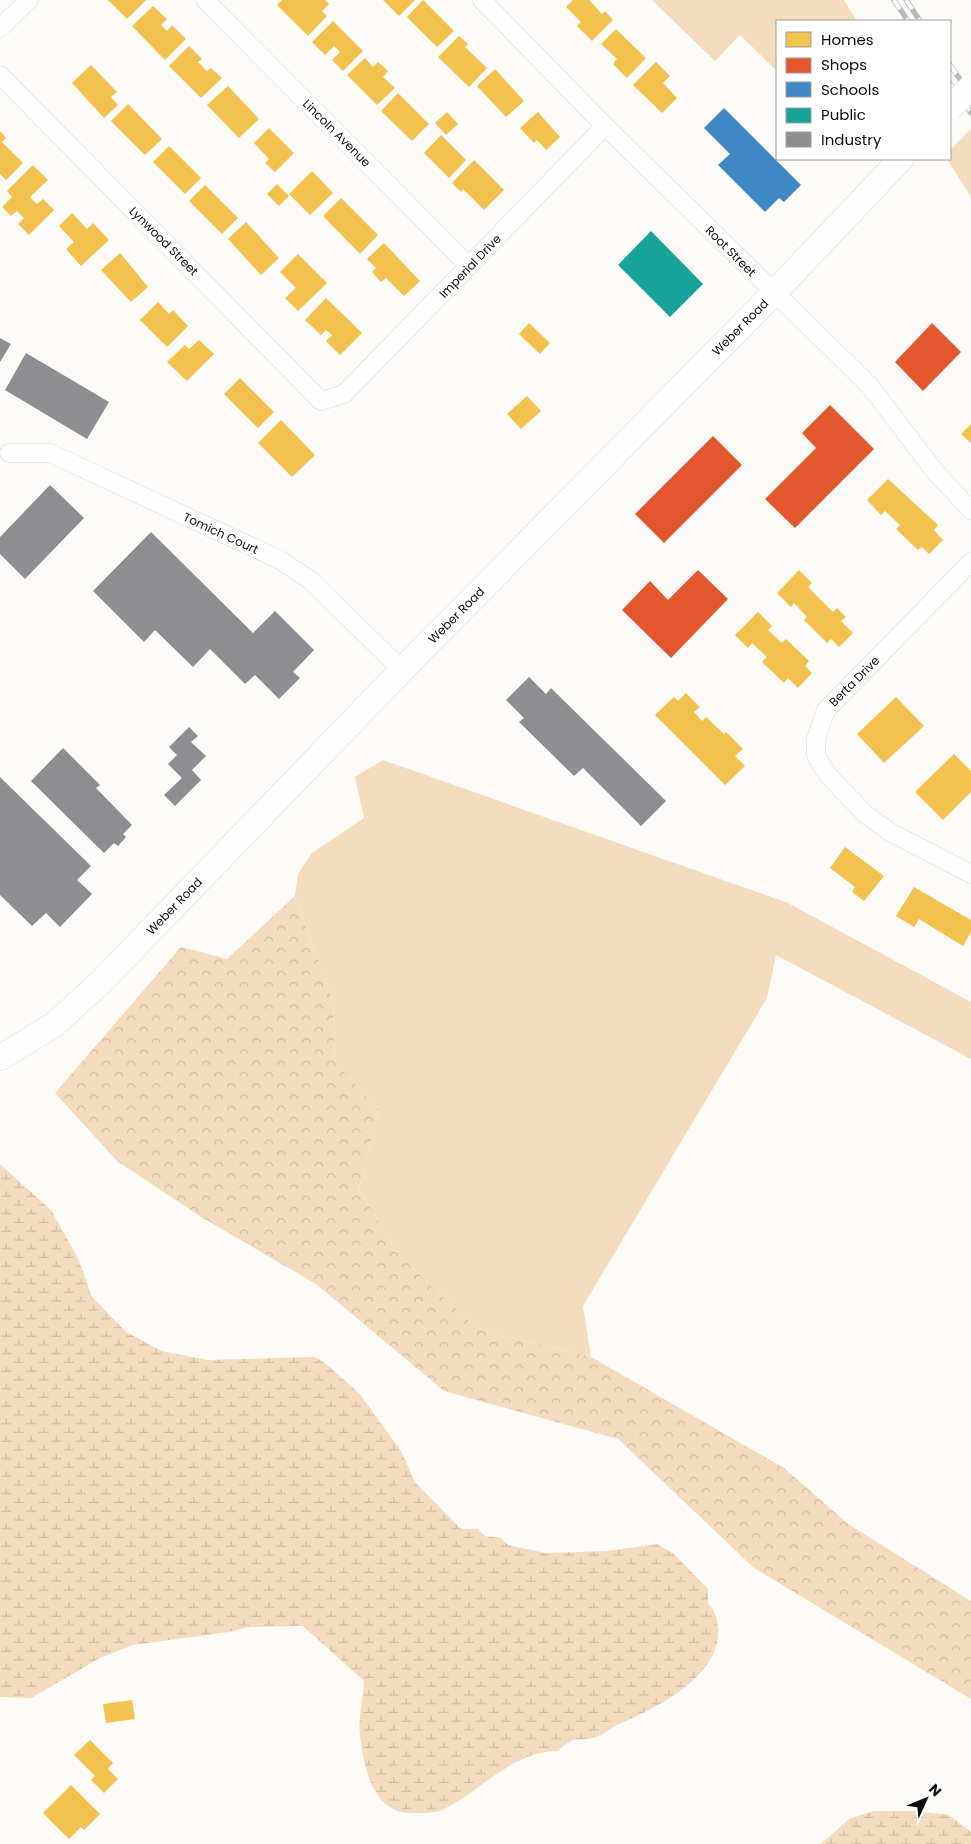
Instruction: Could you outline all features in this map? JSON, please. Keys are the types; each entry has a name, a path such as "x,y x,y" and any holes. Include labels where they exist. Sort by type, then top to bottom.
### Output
{"main road":[{"path":"951,107 971,86"},
{"name":"Weber Road","path":"0,1058 56,1024 101,982 402,670 774,293 900,160"}],"street":[{"path":"0,28 29,0"},
{"name":"Lincoln Avenue","path":"205,0 469,266"},
{"name":"Root Street","path":"482,0 605,126 870,386 936,473 971,510"},
{"name":"Lynwood Street","path":"0,75 321,401 330,399"},
{"name":"Imperial Drive","path":"330,399 344,394 605,126"},
{"name":"Tomich Court","path":"9,453 50,453 280,560 310,580 402,670"},
{"name":"Berta Drive","path":"971,562 826,710 816,740 816,756 828,775 866,814 890,832 971,874"}],"green space":[{"path":"652,0 844,0 856,20 776,20 776,70 740,35 715,61"},
{"path":"971,129 971,197 948,160 951,160 951,149"},
{"path":"383,760 788,903 971,1002 971,1059 776,955 767,998 583,1306 591,1357 477,1329 398,1254 359,1188 379,1110 335,1062 333,1001 295,896 298,874 312,853 364,818 355,777"},
{"path":"295,896 333,1001 335,1062 379,1110 359,1188 398,1254 477,1329 591,1357 784,1468 848,1524 971,1601 971,1699 754,1568 618,1439 444,1391 316,1284 201,1217 117,1161 55,1093 181,947 227,959"},
{"path":"0,1164 51,1210 78,1258 92,1297 126,1332 162,1351 207,1360 314,1357 324,1362 359,1393 401,1451 415,1482 461,1529 478,1529 485,1536 501,1538 508,1545 545,1553 607,1551 657,1544 674,1554 708,1589 708,1603 715,1614 718,1627 717,1644 710,1660 699,1675 684,1688 651,1709 616,1725 599,1736 574,1740 558,1751 526,1757 512,1764 444,1809 428,1813 397,1811 387,1805 379,1796 367,1773 361,1747 360,1722 364,1681 303,1626 249,1627 229,1632 133,1645 100,1658 31,1698 0,1697"},
{"path":"874,1811 913,1811 949,1815 971,1832 971,1844 821,1844 849,1819"}],"building: Homes":[{"path":"108,0 146,0 127,19"},
{"path":"282,0 325,0 329,4 322,11 327,16 308,36 277,5"},
{"path":"383,0 415,0 399,16"},
{"path":"423,0 454,31 437,47 407,17"},
{"path":"573,0 589,0 602,14 605,11 613,20 592,41 577,26 581,22 566,7"},
{"path":"153,6 167,19 161,25 167,31 172,25 186,39 165,60 132,26"},
{"path":"333,21 363,51 343,71 332,60 340,52 334,46 325,55 312,42"},
{"path":"616,29 646,58 627,78 613,64 617,59 601,44"},
{"path":"459,36 468,44 465,47 487,68 469,87 438,57"},
{"path":"189,46 202,59 198,62 207,71 211,68 222,78 201,98 169,66"},
{"path":"365,58 373,67 378,62 388,71 383,77 395,88 377,105 347,75"},
{"path":"656,62 670,76 663,83 677,98 662,113 633,85"},
{"path":"91,65 117,92 111,97 118,105 104,118 72,83"},
{"path":"495,69 524,101 506,117 477,86"},
{"path":"228,86 259,119 239,138 207,105"},
{"path":"398,93 429,124 412,141 381,111"},
{"path":"128,104 162,139 145,155 111,121"},
{"path":"447,112 458,124 446,135 435,123"},
{"path":"538,112 560,137 546,150 537,140 534,143 520,128"},
{"path":"269,128 294,153 275,172 265,163 269,159 254,143"},
{"path":"0,131 6,138 2,142 23,163 6,180 0,174"},
{"path":"441,135 466,160 449,178 424,153"},
{"path":"169,146 201,178 185,194 153,162"},
{"path":"474,160 504,190 484,210 463,189 461,192 452,183"},
{"path":"33,165 48,180 30,197 37,204 43,199 54,210 29,235 18,224 24,218 17,211 11,216 2,207 12,197 7,191"},
{"path":"312,171 333,193 310,215 289,194"},
{"path":"277,184 289,196 279,206 267,194"},
{"path":"205,185 238,218 222,234 189,201"},
{"path":"341,198 378,235 360,254 323,216"},
{"path":"72,213 87,229 93,223 109,240 81,266 66,249 74,242 59,226"},
{"path":"246,222 279,258 261,275 228,239"},
{"path":"384,243 420,281 404,296 386,278 381,282 372,272 376,268 367,259"},
{"path":"120,253 148,287 131,302 101,270"},
{"path":"298,254 327,283 298,311 285,298 296,288 280,272"},
{"path":"326,298 362,333 340,355 326,341 332,335 326,330 321,335 305,320"},
{"path":"158,302 169,314 173,310 188,326 167,347 140,320"},
{"path":"529,323 550,343 540,354 519,334"},
{"path":"199,340 214,354 187,381 167,362 185,345 189,349"},
{"path":"240,378 274,412 258,428 224,394"},
{"path":"527,396 541,411 521,429 507,414"},
{"path":"281,420 315,455 292,477 258,443"},
{"path":"971,424 971,443 961,434"},
{"path":"888,479 938,525 934,530 943,540 929,554 922,547 918,550 896,529 900,525 885,511 881,515 867,500"},
{"path":"799,570 812,583 808,587 833,612 837,608 846,617 841,621 853,633 839,647 831,639 827,643 804,620 807,617 794,603 791,607 777,593"},
{"path":"758,612 772,626 768,630 782,643 786,639 809,661 805,666 812,673 798,688 788,678 784,683 762,662 767,657 752,643 748,648 735,635"},
{"path":"686,693 700,707 694,712 702,721 706,717 724,734 726,732 743,749 735,756 745,766 725,785 655,715 674,697 678,701"},
{"path":"896,697 924,726 884,763 857,734"},
{"path":"954,754 971,771 971,792 943,820 915,792"},
{"path":"845,847 884,876 864,901 852,892 855,887 830,868"},
{"path":"914,887 971,920 971,932 963,946 919,919 914,927 896,916"},
{"path":"132,1700 135,1719 106,1723 103,1704"},
{"path":"90,1740 113,1763 108,1769 118,1779 104,1793 91,1780 95,1776 74,1755"},
{"path":"71,1785 100,1814 84,1830 81,1827 69,1839 43,1813"}],"building: Shops":[{"path":"932,323 961,352 923,391 895,362"},
{"path":"830,405 874,449 795,528 765,499 816,448 802,433"},
{"path":"713,436 742,465 664,543 635,514"},
{"path":"698,570 728,599 671,658 622,610 650,581 668,600"}],"building: Schools":[{"path":"724,108 801,185 784,202 779,198 765,212 718,165 730,154 704,128"}],"building: Public":[{"path":"651,231 703,284 670,317 618,265"}],"building: Industry":[{"path":"0,338 11,344 0,362"},
{"path":"26,353 109,402 87,439 5,390"},
{"path":"50,485 84,518 25,579 0,554 0,537"},
{"path":"151,532 253,633 275,611 314,650 293,672 300,678 279,699 255,675 245,684 210,649 193,667 155,630 144,642 93,591"},
{"path":"529,677 546,694 551,688 666,801 641,826 583,768 574,776 519,722 524,718 506,700"},
{"path":"189,727 198,736 191,742 206,756 192,770 201,780 175,806 164,795 182,778 168,764 177,755 169,747"},
{"path":"63,748 100,785 96,788 132,825 123,834 126,837 118,846 114,843 104,853 31,781"},
{"path":"0,777 91,866 77,880 92,894 60,927 46,913 32,926 0,895"}],"railway":[{"path":"894,0 907,20"},
{"path":"906,0 919,20"},
{"path":"951,66 971,95"},
{"path":"951,85 971,113"}]}
